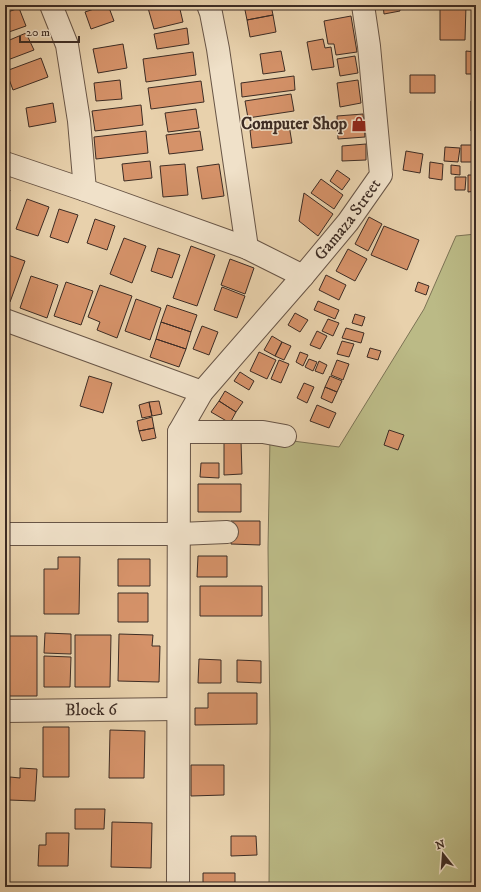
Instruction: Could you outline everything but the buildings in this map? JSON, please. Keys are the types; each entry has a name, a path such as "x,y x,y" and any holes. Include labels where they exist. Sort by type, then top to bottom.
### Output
{"street":[{"path":"51,5 67,45 79,121 85,190"},
{"path":"208,5 218,49 247,248"},
{"name":"Gamaza Street","path":"179,432 202,392 300,281 348,222 381,175 369,46 363,5"},
{"path":"5,163 247,248 300,281"},
{"path":"5,320 202,392"},
{"path":"178,887 179,432 262,432 285,436"},
{"path":"5,534 178,534 227,532"},
{"name":"Block 6","path":"5,711 178,709"}],"shaded area":[{"path":"476,234 476,887 269,887 270,729 268,548 270,438 339,447 424,309 456,236"}],"place":[{"name":"Computer Shop","path":"359,124"}]}
